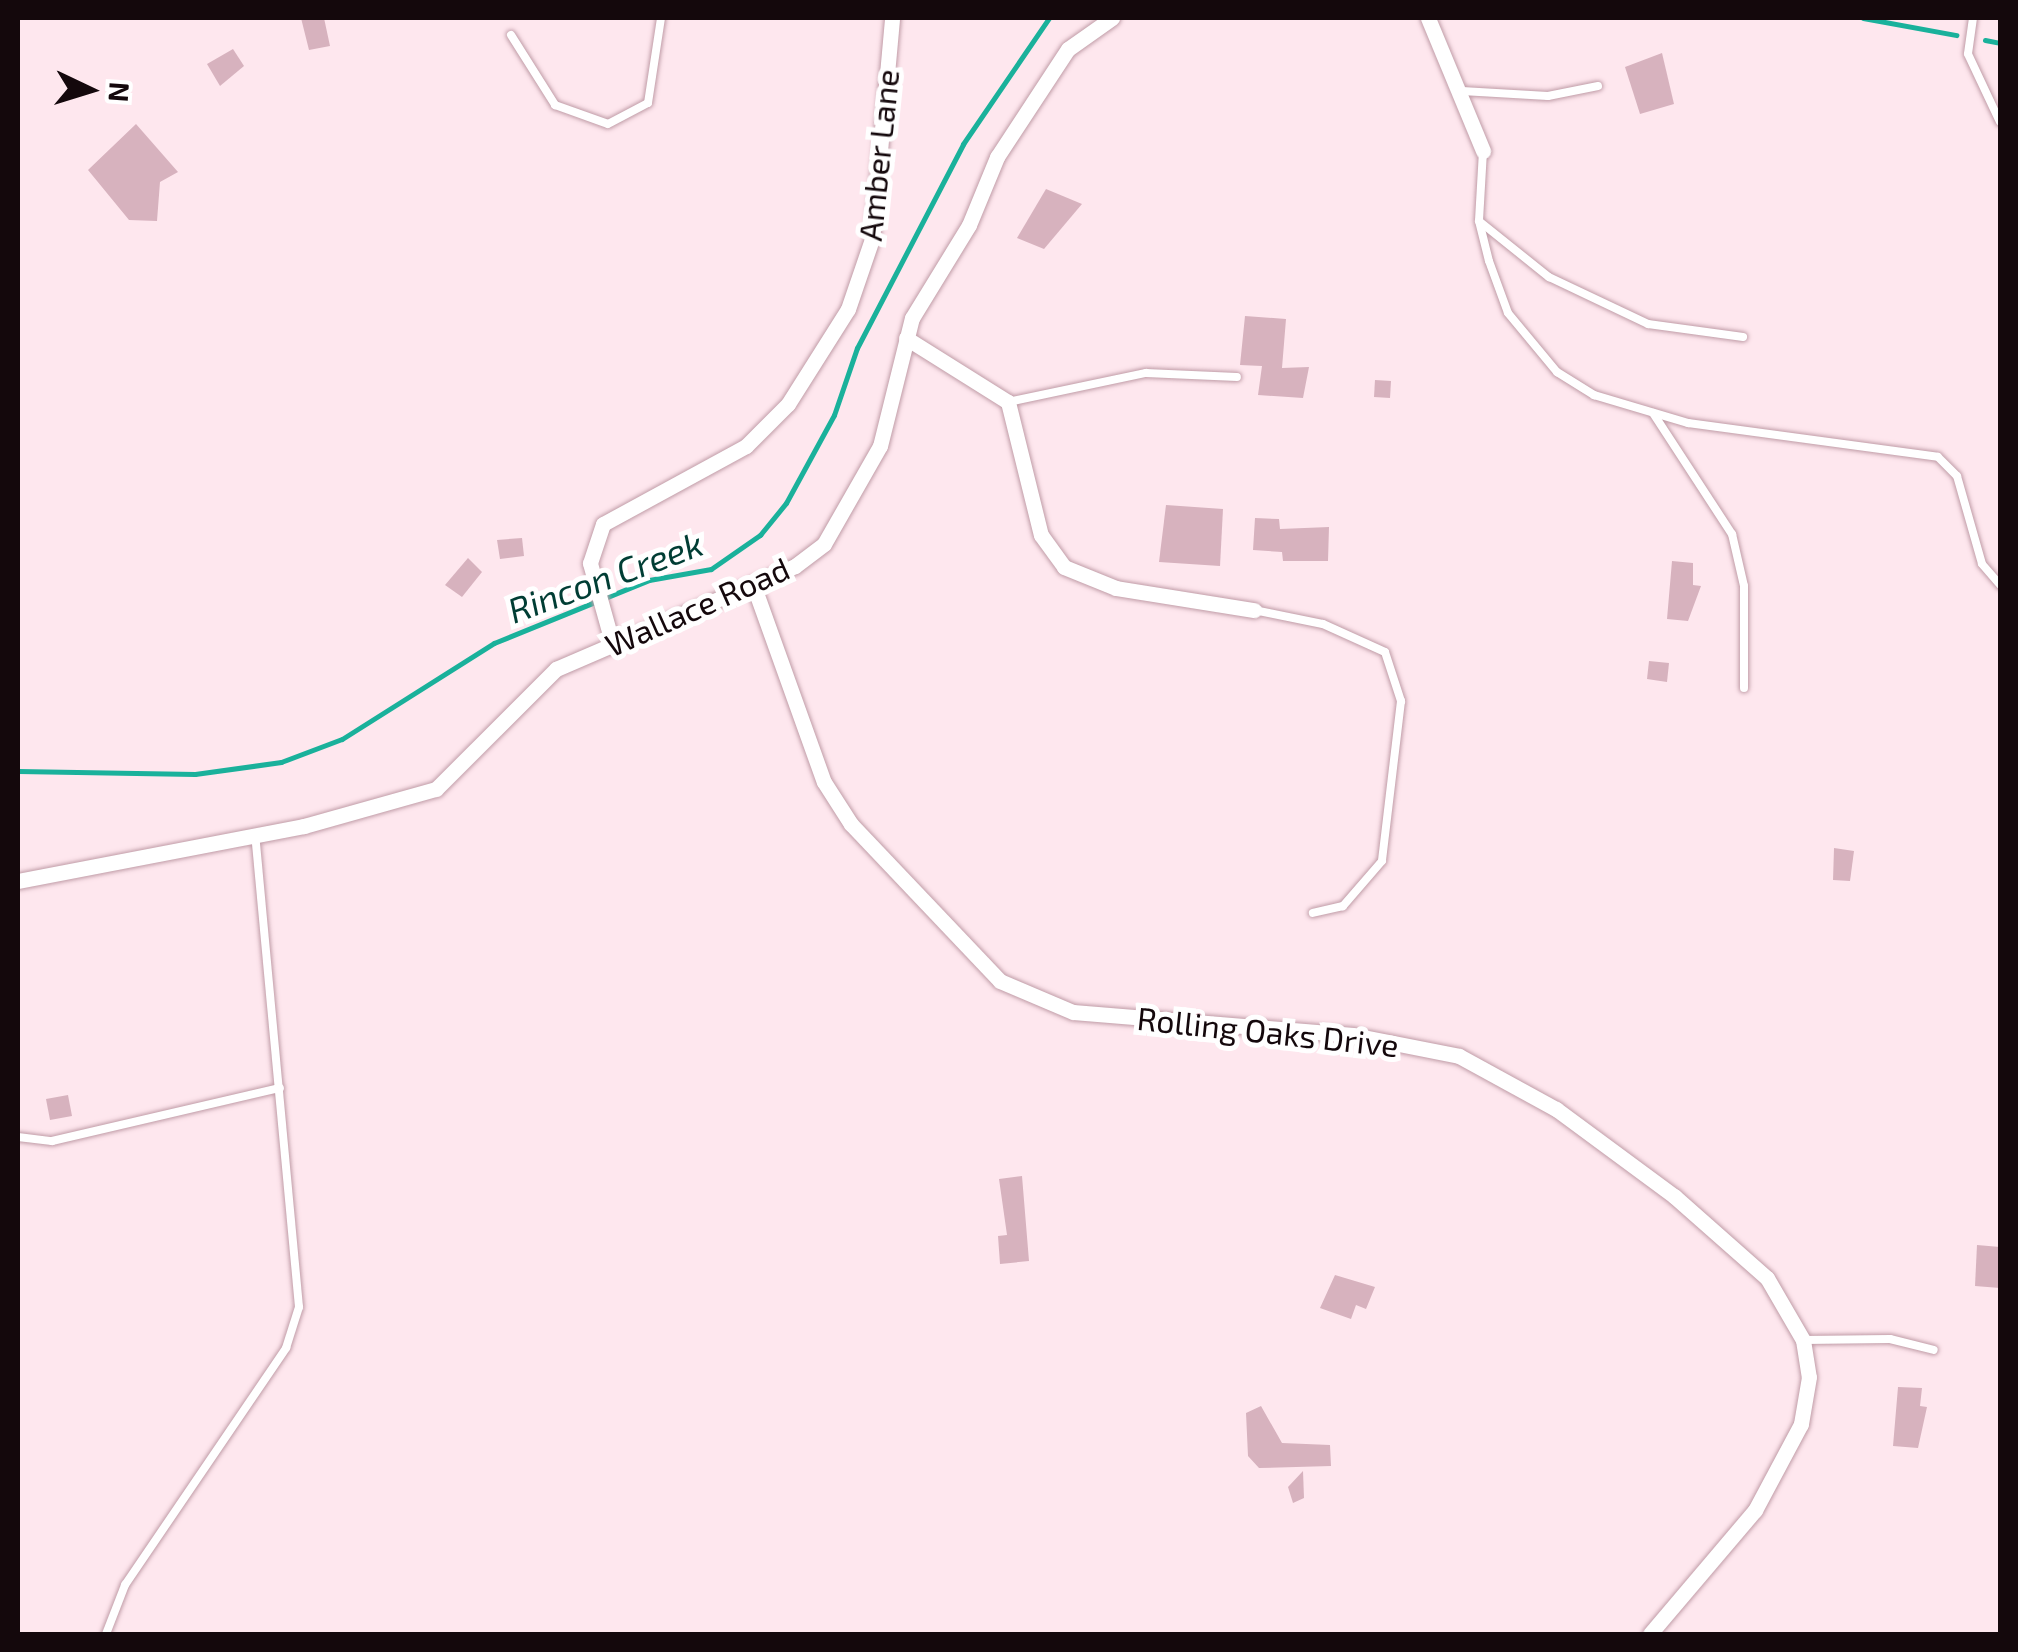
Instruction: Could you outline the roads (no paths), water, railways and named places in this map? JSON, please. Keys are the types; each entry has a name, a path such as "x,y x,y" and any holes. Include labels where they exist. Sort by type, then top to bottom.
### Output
{"street":[{"name":"Amber Lane","path":"612,642 590,553 603,524 622,509 714,470 746,446 788,404 832,340 872,240 892,18"},
{"name":"Wallace Road","path":"18,882 256,836 436,789 556,669 795,566 844,520 880,446 906,338 934,276 970,224 997,157 1068,49 1112,18"},
{"path":"1428,18 1484,151"},
{"path":"906,338 1008,402 1041,535 1064,568 1116,588 1254,610"},
{"name":"Rolling Oaks Drive","path":"753,584 824,782 852,824 1000,981 1072,1012 1353,1034 1459,1056 1498,1073 1674,1196 1767,1278 1803,1340 1809,1377 1788,1456 1755,1510 1650,1634"}],"lane":[{"path":"511,34 555,105 608,124 648,103 661,18"},
{"path":"1973,18 1968,54 2000,122"},
{"path":"1462,92 1548,96 1598,86"},
{"path":"1484,151 1478,220 1508,313 1528,344 1594,395 1653,413 1938,456 1957,476 1982,564 2000,585"},
{"path":"1478,220 1549,278 1648,324 1742,337"},
{"path":"1008,402 1146,373 1238,377"},
{"path":"1653,413 1732,534 1744,586 1744,688"},
{"path":"1254,610 1323,624 1385,652 1401,701 1382,861 1342,906 1312,913"},
{"path":"106,1634 125,1585 295,1327 299,1280 256,836"},
{"path":"18,1137 52,1141 280,1088"},
{"path":"1803,1340 1875,1338 1934,1350"}],"waterway":[{"name":"Rincon Creek","path":"18,771 195,774 281,762 342,739 494,643 649,580 711,569 760,535 786,503 834,415 857,348 963,144 1049,18"},
{"path":"1863,18 1956,35"},
{"path":"1985,40 2000,43"}]}
